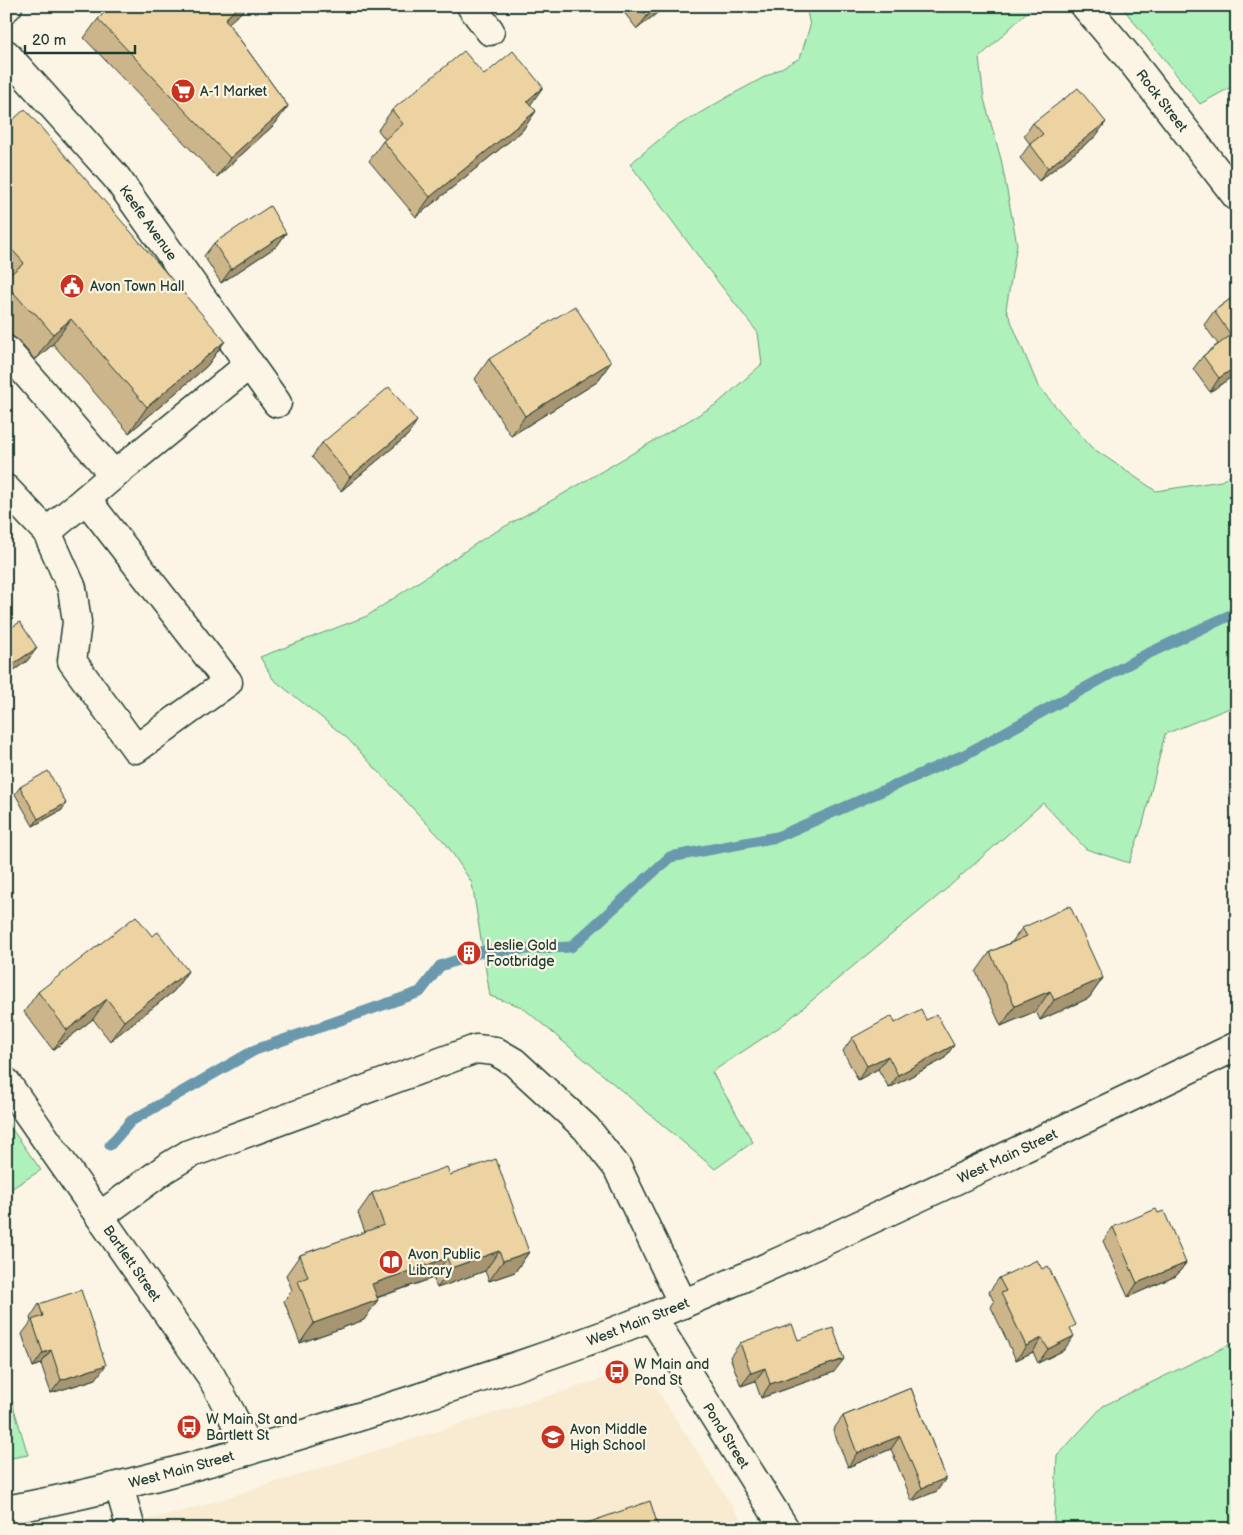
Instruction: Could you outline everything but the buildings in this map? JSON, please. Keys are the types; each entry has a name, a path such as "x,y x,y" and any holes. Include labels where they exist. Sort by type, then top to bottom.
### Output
{"street":[{"path":"471,6 490,30"},
{"name":"Rock Street","path":"1085,6 1130,59 1237,197"},
{"name":"Keefe Avenue","path":"6,54 116,177 277,403"},
{"path":"6,350 114,476"},
{"path":"47,532 250,364"},
{"path":"7,491 47,532 72,588 77,622 72,661 136,749 228,682 86,499"},
{"name":"West Main Street","path":"6,1510 119,1486 249,1451 500,1372 652,1317 806,1249 1035,1143 1237,1046"},
{"path":"100,1216 166,1168 189,1154 476,1050 495,1051 514,1062 586,1128 617,1167 683,1304"},
{"name":"Bartlett Street","path":"6,1082 211,1376 249,1451"},
{"name":"Pond Street","path":"652,1317 785,1529"},
{"path":"119,1486 131,1529"}],"shaded area":[{"name":"Avon Middle High School","path":"642,1366 747,1529 108,1529 194,1508"}],"green space":[{"path":"806,6 1033,6 979,58 984,99 1001,159 1017,244 1006,309 1038,386 1091,447 1156,491 1221,481 1237,472 1237,705 1165,734 1143,824 1129,863 1086,849 1043,803 944,891 781,1026 712,1072 753,1142 715,1169 522,1007 490,996 472,883 447,845 347,738 273,679 260,657 367,616 486,537 717,404 762,364 758,333 630,164 672,129 800,58 810,26"},
{"path":"1121,6 1237,6 1237,84 1200,104"},
{"path":"6,1121 41,1170 6,1192"},
{"path":"1237,1341 1237,1529 1055,1529 1057,1456 1103,1406"},
{"path":"6,1382 28,1455 6,1459"}],"waterway":[{"path":"110,1145 131,1121 255,1050 420,992 440,966 484,951 571,947 670,857 777,837 966,754 1143,656 1237,612"}],"place":[{"name":"A-1 Market","path":"183,91"},
{"name":"Avon Town Hall","path":"72,286"},
{"name":"Leslie Gold Footbridge","path":"469,953"},
{"name":"Avon Public Library","path":"391,1262"},
{"name":"W Main and Pond St","path":"617,1372"},
{"name":"W Main St and Bartlett St","path":"189,1427"},
{"name":"Avon Middle High School","path":"553,1437"}]}
